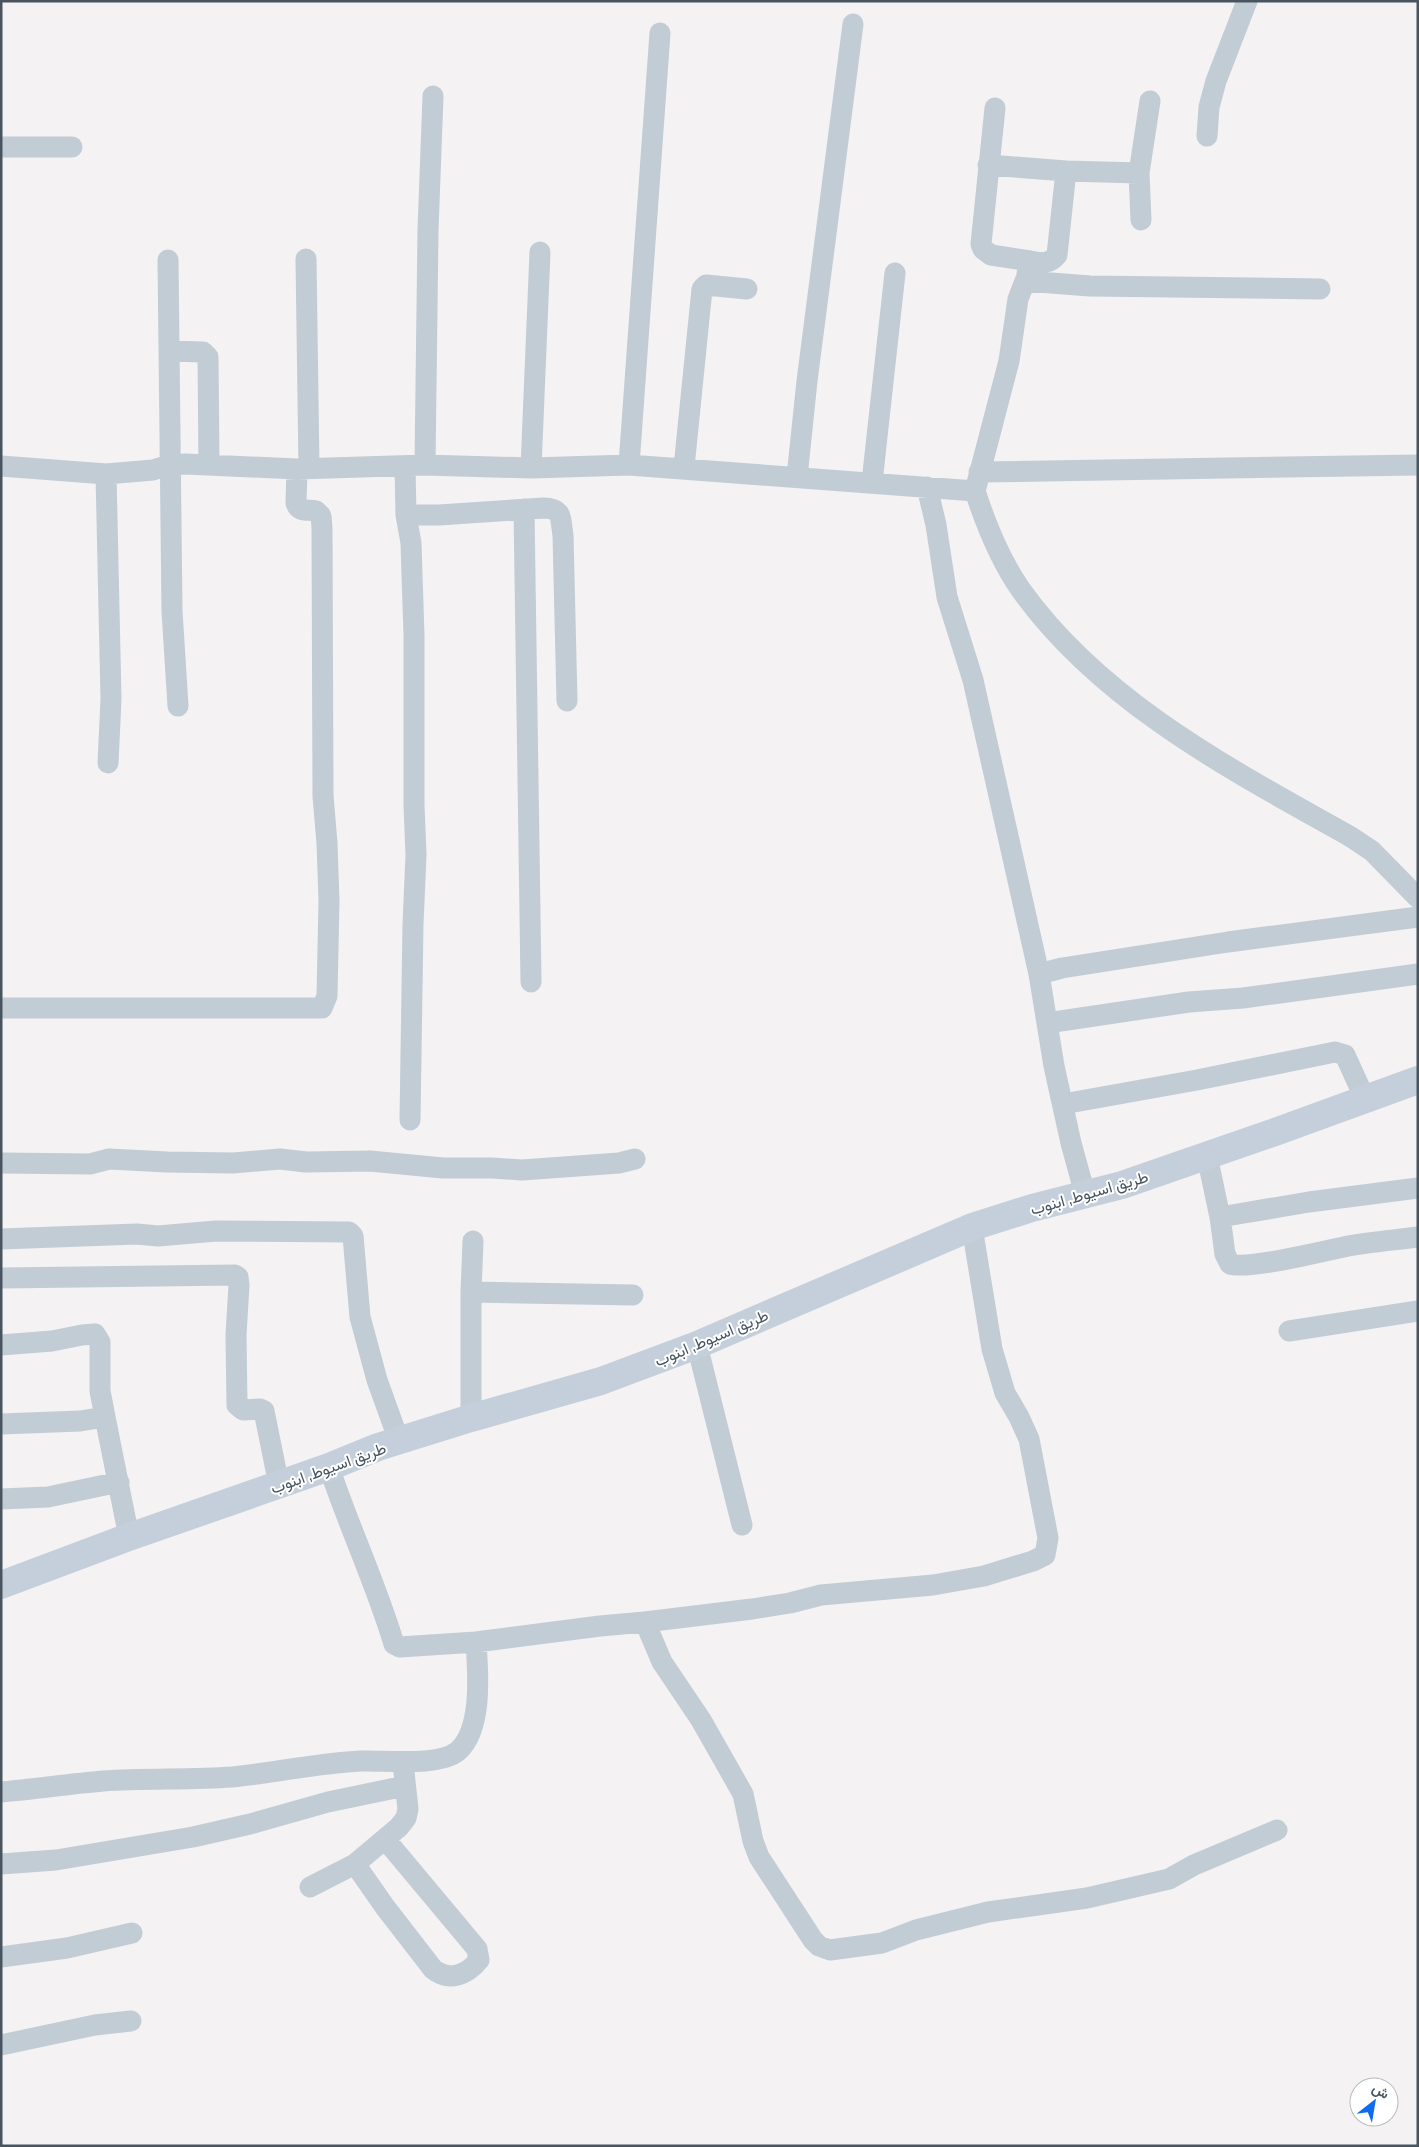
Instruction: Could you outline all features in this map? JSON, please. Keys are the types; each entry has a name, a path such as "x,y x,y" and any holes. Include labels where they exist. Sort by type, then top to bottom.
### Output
{"street":[{"path":"1207,136 1209,107 1216,81 1247,1"},
{"path":"797,477 807,381 853,24"},
{"path":"628,465 660,32"},
{"path":"410,1120 416,855 414,805 414,636 411,543 406,515 415,465 428,230 433,96"},
{"path":"1141,220 1139,173 1150,102"},
{"path":"995,108 981,244 983,249 991,254 1027,271 1090,286 1320,289"},
{"path":"1,147 72,147"},
{"path":"988,165 1066,171 1139,173"},
{"path":"1066,171 1057,255 1053,260 1027,271 1018,299 1009,361 977,481 983,515 998,550 1020,588 1045,620 1090,668 1132,702 1203,751 1372,851 1418,898"},
{"path":"531,468 540,252"},
{"path":"1,1008 322,1008 325,1003 329,973 329,901 327,843 322,796 321,516 316,511 301,510 297,507 296,503 303,469 306,258"},
{"path":"168,260 172,611 178,706"},
{"path":"872,482 895,273"},
{"path":"684,467 702,289 706,285 747,289"},
{"path":"170,351 203,352 208,357 209,464"},
{"path":"1,466 106,474 153,470 169,465 209,464 303,469 415,465 531,468 628,465 684,467 928,487 977,481 1418,465"},
{"path":"106,474 110,699 108,763"},
{"path":"928,487 947,597 973,680 1039,974 1070,1143 1085,1194"},
{"path":"406,515 439,515 554,508 560,515 563,545 567,701"},
{"path":"524,509 527,606 526,714 530,982"},
{"path":"1039,974 1062,968 1228,942 1418,917"},
{"path":"1047,1023 1190,1002 1243,998 1418,974"},
{"path":"1063,1104 1197,1080 1335,1052 1345,1055 1365,1100"},
{"name":"طريق اسيوط, ابنوب","path":"1,1585 129,1537 279,1486 378,1447 601,1381 697,1345 972,1227 1122,1185 1418,1080"},
{"path":"1207,1156 1227,1260 1234,1265 1262,1263 1351,1246 1418,1237"},
{"path":"1,1164 90,1164 109,1159 233,1163 280,1159 306,1162 379,1161 443,1168 522,1170 619,1163 635,1160"},
{"path":"1220,1217 1418,1188"},
{"path":"329,1467 352,1532 382,1605 394,1644 400,1647 476,1642 761,1608 822,1595 933,1586 984,1576 1033,1561 1045,1555 1048,1538 1029,1439 1005,1393 992,1349 972,1227"},
{"path":"1,1239 137,1234 158,1236 216,1231 349,1232 353,1236 360,1317 377,1380 399,1441"},
{"path":"471,1418 473,1241"},
{"path":"1,1278 150,1274 235,1275 238,1277 236,1405 243,1410 260,1409 264,1411 279,1486"},
{"path":"471,1292 633,1295"},
{"path":"1290,1331 1418,1311"},
{"path":"1,1345 52,1341 96,1334 100,1342 100,1391 104,1417 129,1537"},
{"path":"697,1345 742,1525"},
{"path":"1,1424 104,1417"},
{"path":"1,1500 48,1497 119,1482"},
{"path":"645,1622 662,1662 701,1720 742,1794 753,1841 759,1857 812,1940 823,1948 837,1950 882,1943 916,1930 988,1912 1087,1898 1169,1879 1194,1864 1277,1830"},
{"path":"1,1792 103,1781 234,1776 362,1761 404,1762 439,1759 450,1756 458,1751 465,1742 474,1723 478,1690 476,1642"},
{"path":"310,1887 355,1864 399,1827 406,1818 408,1808 404,1762"},
{"path":"1,1864 56,1860 193,1837 250,1824 328,1802 405,1786"},
{"path":"355,1864 385,1907 438,1973 455,1976 464,1974 474,1967 479,1960 477,1949 385,1839"},
{"path":"1,1957 67,1948 132,1933"},
{"path":"1,2045 95,2025 131,2021"}]}
